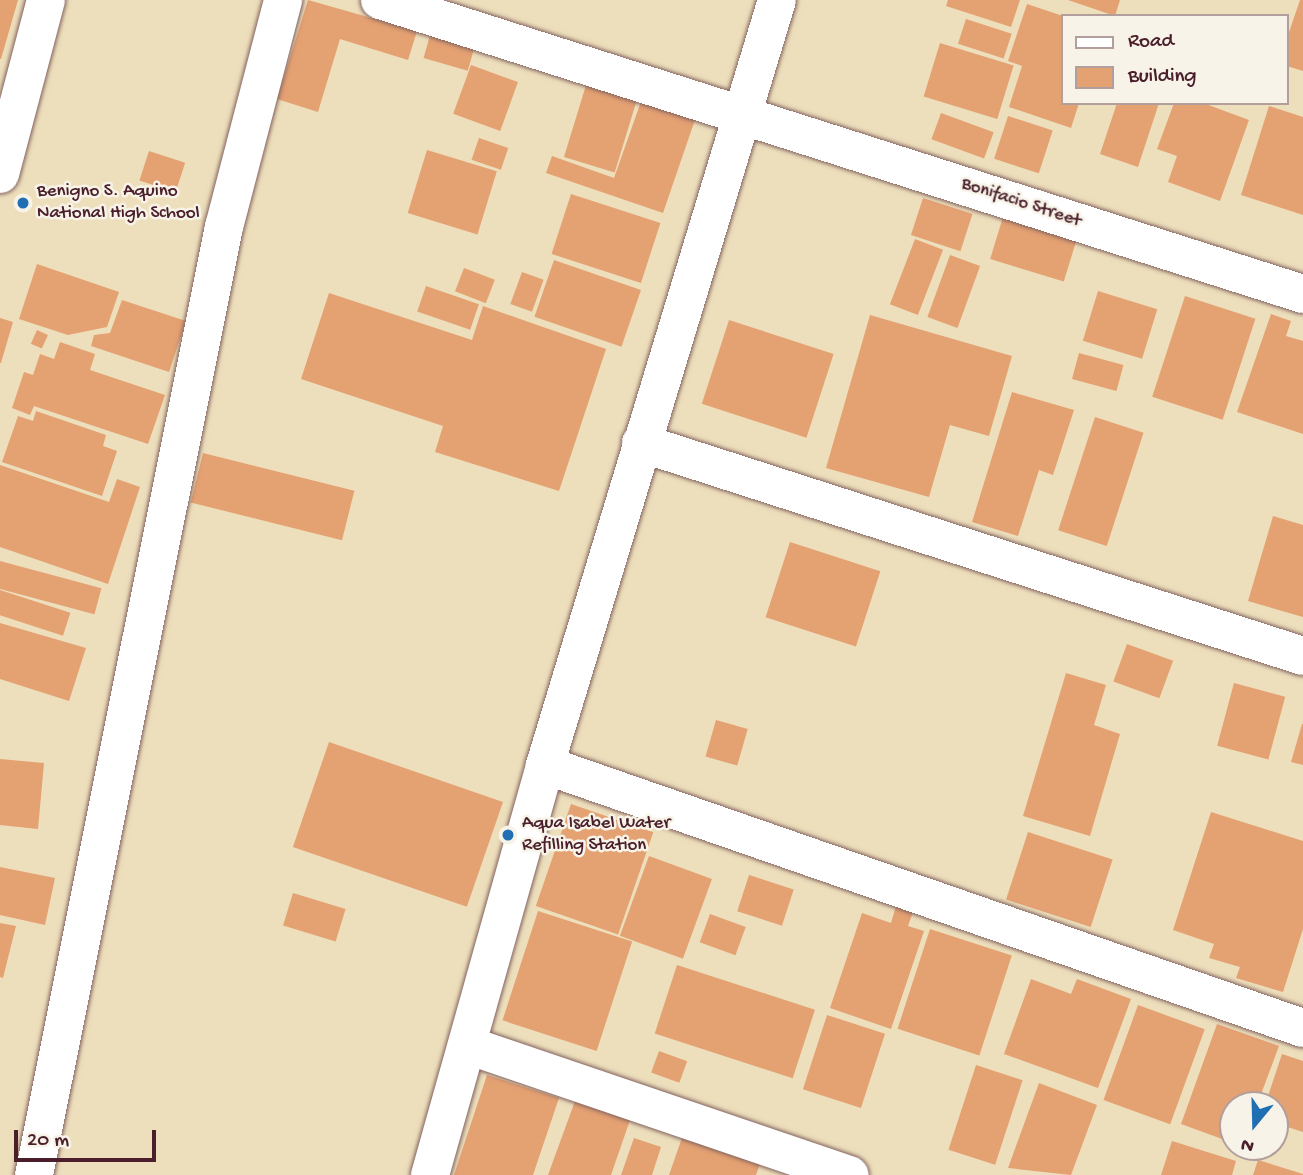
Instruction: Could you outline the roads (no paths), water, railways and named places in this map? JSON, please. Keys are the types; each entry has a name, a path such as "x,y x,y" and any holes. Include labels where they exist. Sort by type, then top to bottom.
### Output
{"street":[{"path":"0,174 46,0"},
{"path":"34,1175 205,319 283,0"},
{"name":"Bonifacio Street","path":"380,0 740,112 1303,294"},
{"path":"430,1175 470,1046 545,765 740,112 777,0"},
{"path":"641,443 1303,656"},
{"path":"545,765 1303,1028"},
{"path":"470,1046 850,1175"}],"place":[{"name":"Benigno S. Aquino National High School","path":"23,203"},
{"name":"Aqua Isabel Water Refilling Station","path":"508,835"}]}
